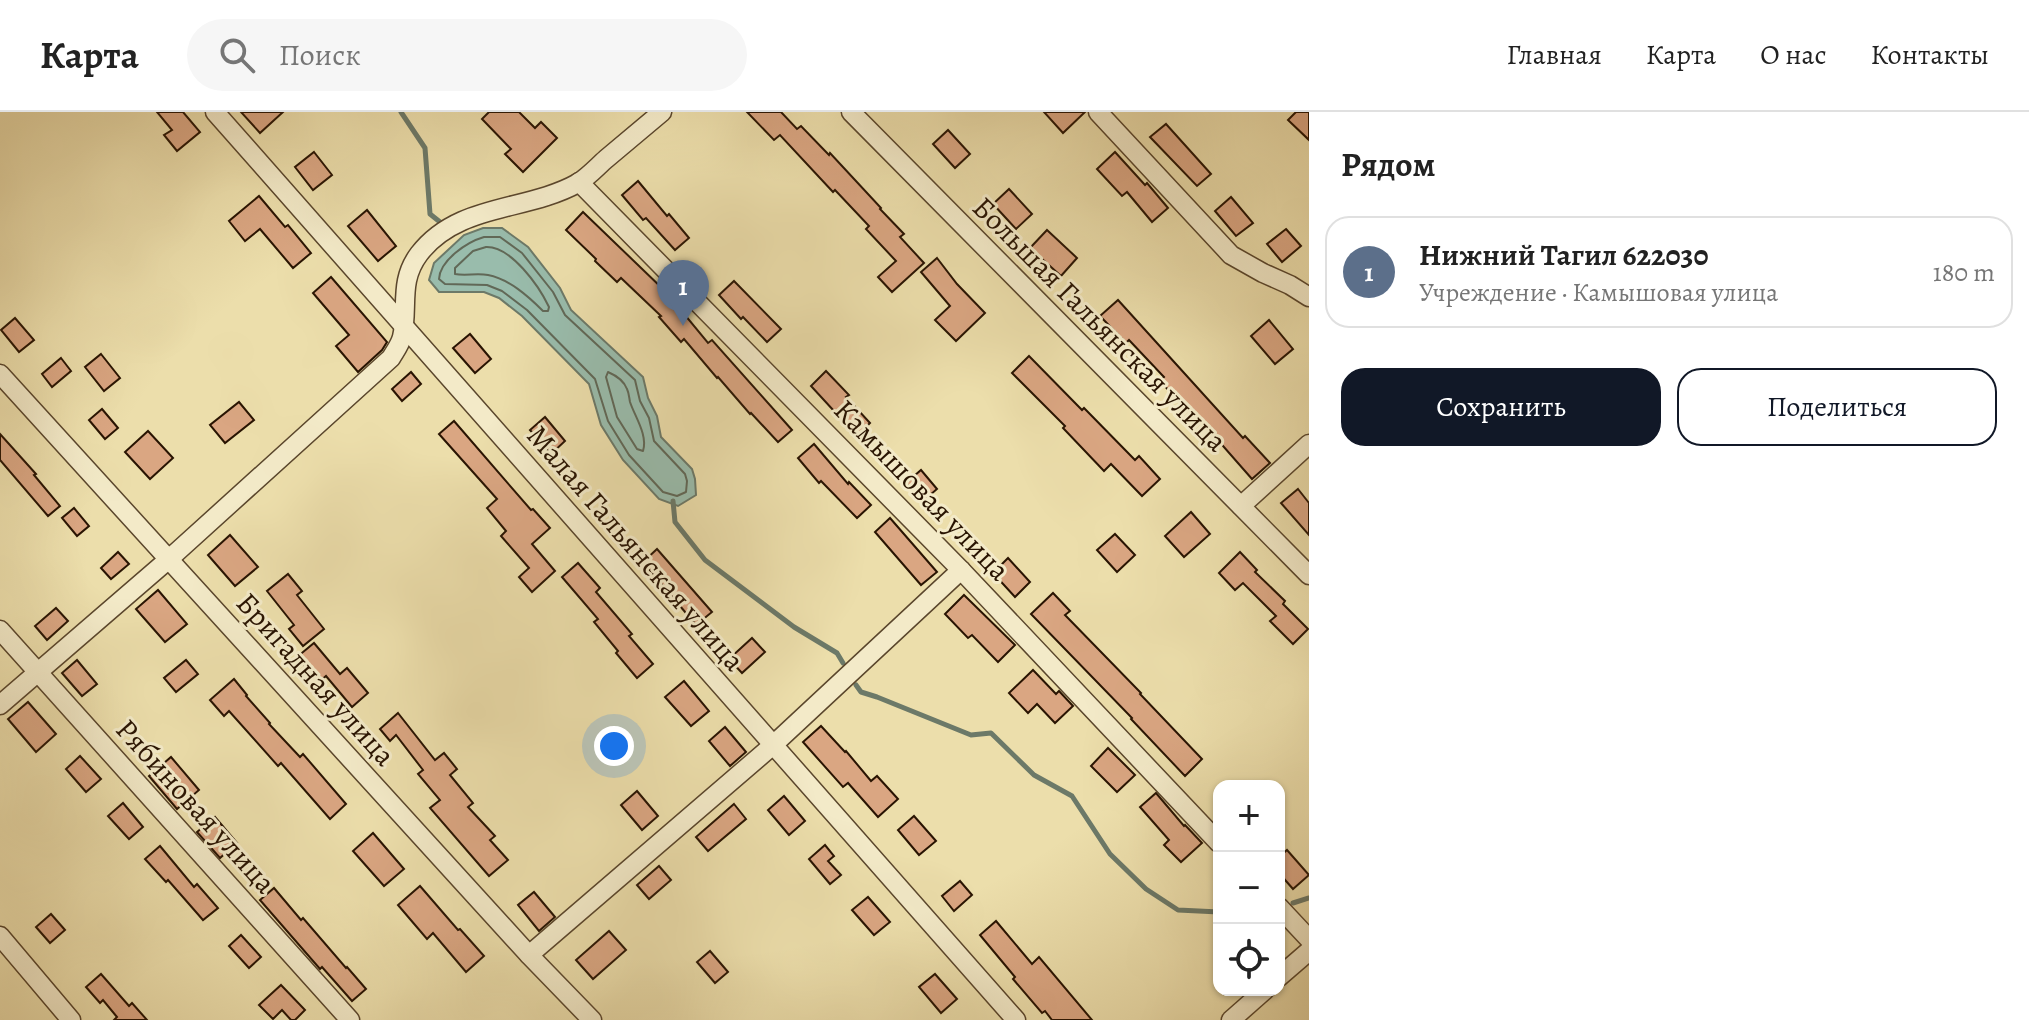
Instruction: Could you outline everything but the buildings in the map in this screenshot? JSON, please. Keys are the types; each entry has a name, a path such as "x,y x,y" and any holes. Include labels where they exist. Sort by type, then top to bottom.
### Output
{"street":[{"name":"Малая Гальянская улица","path":"215,112 1016,1020"},
{"path":"0,705 169,559 391,358 399,346 404,326 404,297 409,274 426,246 472,216 498,207 528,202 579,182 662,112"},
{"name":"Большая Гальянская улица","path":"851,112 1309,575"},
{"path":"1098,112 1231,255 1309,297"},
{"name":"Камышовая улица","path":"579,182 961,570 1213,837"},
{"name":"Бригадная улица","path":"0,374 529,955 592,1020"},
{"path":"1241,506 1309,444"},
{"path":"529,955 772,746 961,570"},
{"name":"Рябиновая улица","path":"0,630 350,1020"},
{"path":"1285,913 1309,939"},
{"path":"0,936 71,1020"},
{"path":"1285,972 1309,951"},
{"path":"1231,1020 1258,996"}],"water":[{"path":"483,228 502,228 528,247 560,288 571,310 643,377 661,437 692,469 696,495 678,506 659,499 623,460 601,425 589,384 522,316 499,298 484,292 439,292 429,280 434,263 464,235"}],"waterway":[{"path":"401,112 425,148 430,214 440,222"},
{"path":"673,501 675,522 705,560 794,627 837,653 843,663"},
{"path":"856,685 861,692 971,735 991,733 1034,775 1072,796 1110,854 1146,889 1178,910 1213,912"},
{"path":"1293,903 1309,898"}],"place":[{"name":"Нижний Тагил 622030","path":"683,326"}]}
